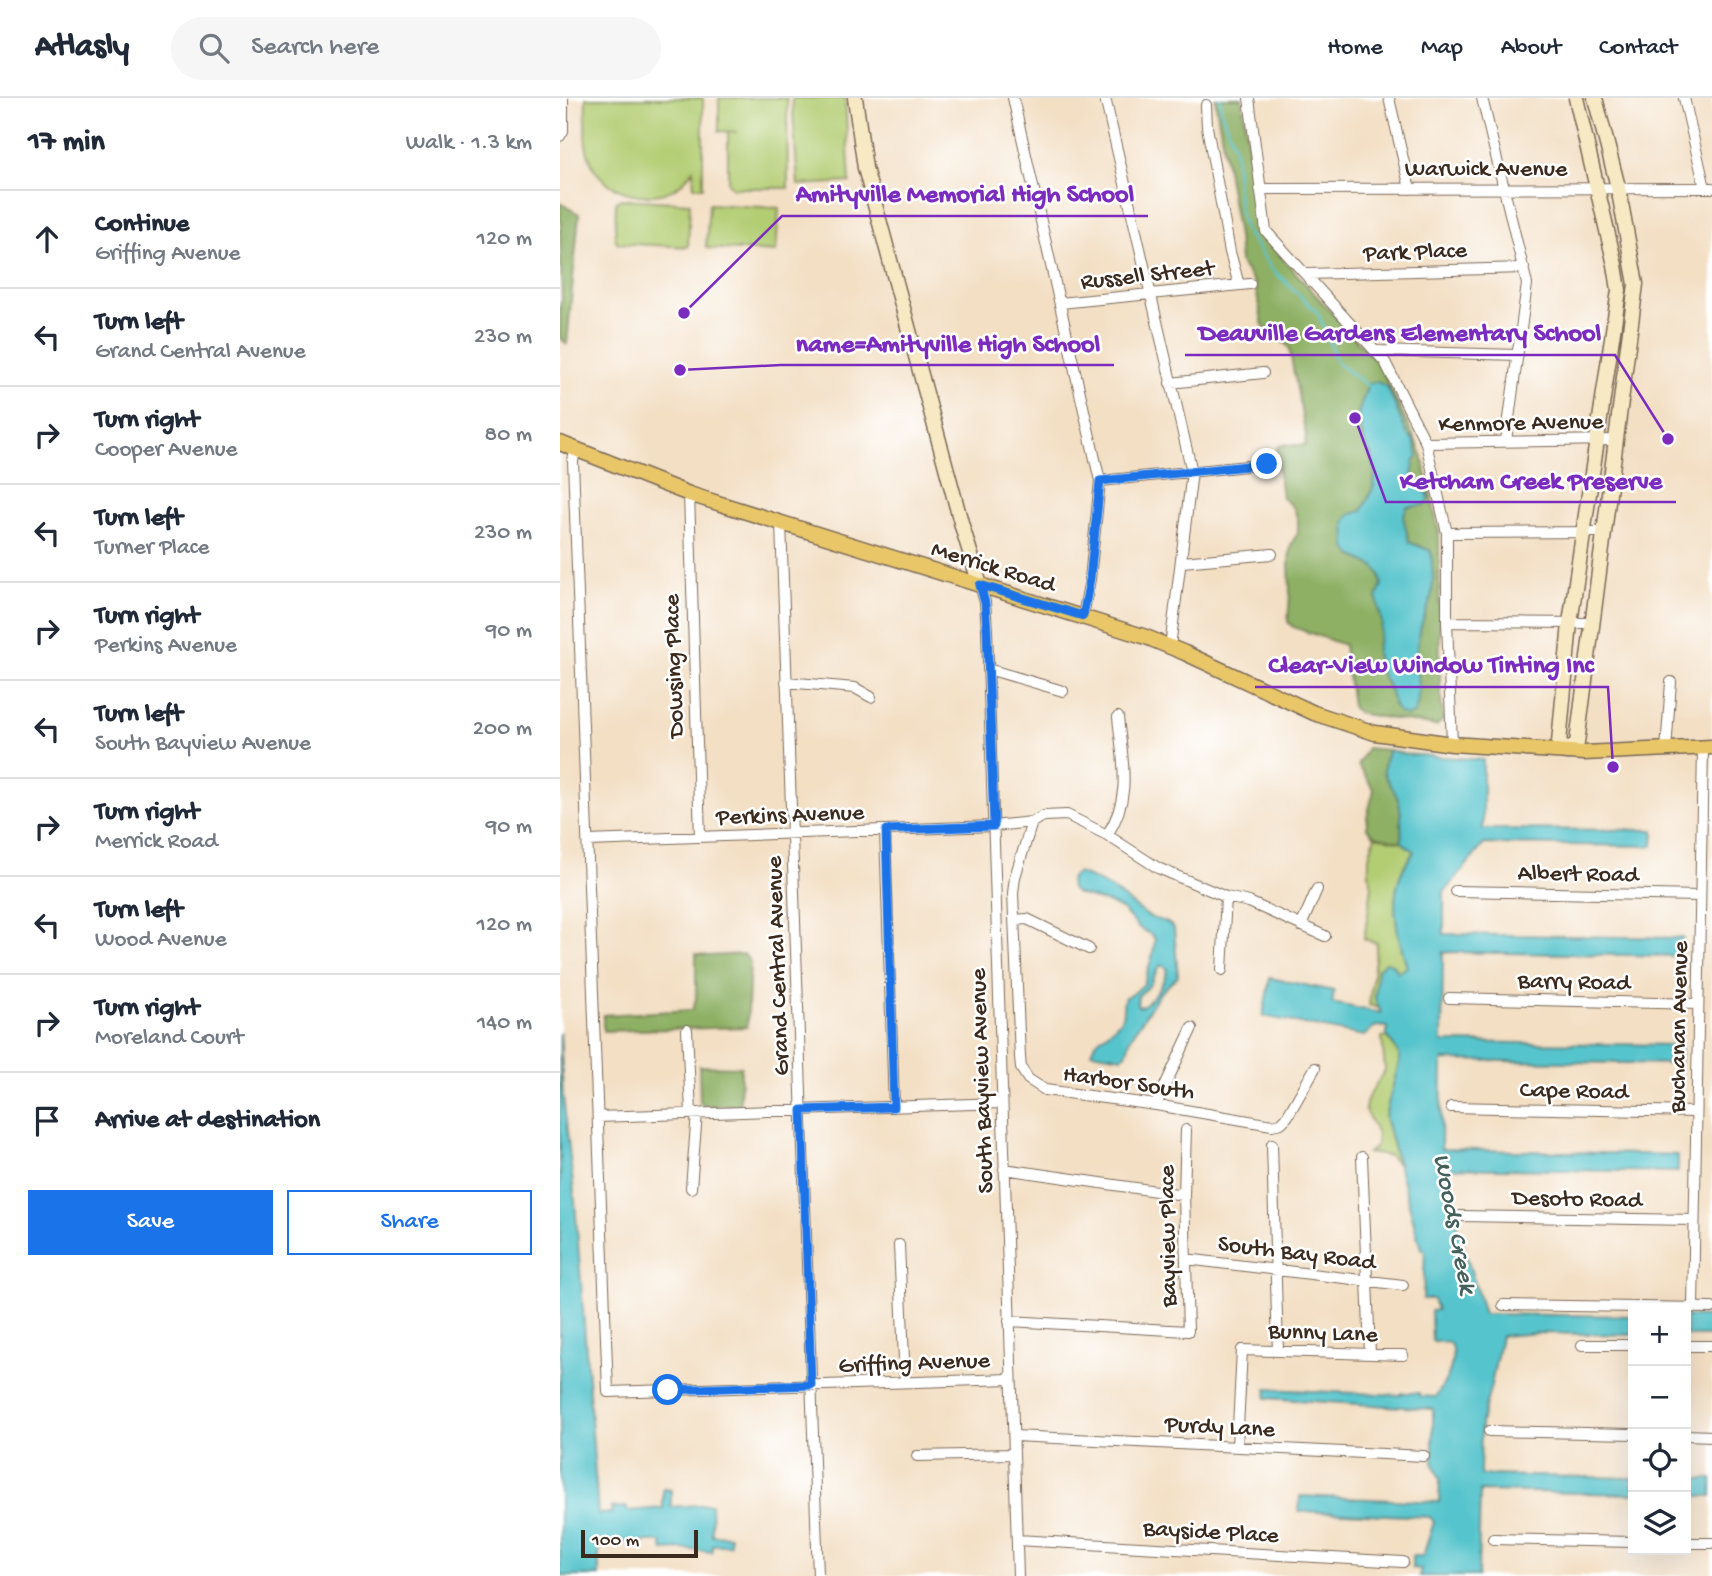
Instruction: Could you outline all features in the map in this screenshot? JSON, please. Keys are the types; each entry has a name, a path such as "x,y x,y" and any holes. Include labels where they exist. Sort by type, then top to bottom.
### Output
{"main road":[{"name":"Merrick Road","path":"560,443 689,494 1083,616 1170,647 1324,716 1375,733 1452,744 1568,752 1707,747"}],"street":[{"path":"560,136 563,131 563,98"},
{"path":"855,98 865,168 980,585"},
{"path":"1013,98 1100,481 1090,579 1083,616"},
{"path":"1105,98 1192,472 1170,647"},
{"path":"1250,98 1266,230 1377,351 1426,443 1447,533 1447,622 1452,744"},
{"path":"1389,98 1410,189"},
{"path":"1482,98 1524,268 1527,293 1506,440"},
{"path":"1576,98 1619,290 1570,623 1559,743 1568,752 1577,743 1636,284 1618,187 1595,98"},
{"path":"1684,98 1709,188"},
{"path":"1206,105 1209,140 1230,253 1239,285"},
{"name":"Warwick Avenue","path":"1260,190 1709,188"},
{"name":"Park Place","path":"1307,274 1524,268"},
{"name":"Russell Street","path":"1060,303 1250,284"},
{"path":"1377,351 1518,355"},
{"path":"1170,383 1263,373"},
{"name":"Kenmore Avenue","path":"1426,443 1616,440"},
{"path":"575,451 573,461 598,1117 1002,1103"},
{"path":"1100,481 1267,464"},
{"name":"Dowsing Place","path":"689,494 699,837"},
{"name":"Grand Central Avenue","path":"781,523 818,1576"},
{"path":"1447,533 1603,532"},
{"path":"1182,562 1272,554"},
{"name":"South Bayview Avenue","path":"980,585 985,603 988,669 1018,1576"},
{"path":"1447,622 1591,623"},
{"path":"988,669 1063,691"},
{"path":"786,682 855,688 871,697"},
{"path":"1666,750 1671,682"},
{"path":"1107,835 1117,820 1124,799 1118,717"},
{"name":"Buchanan Avenue","path":"1693,1307 1700,896 1707,747"},
{"name":"Perkins Avenue","path":"588,841 994,826 1032,822 1044,816 1067,815 1107,835 1158,868 1226,897 1249,902 1325,936"},
{"name":"Harbor South","path":"1032,822 1015,877 1014,919 1020,1057 1021,1068 1028,1079 1045,1090 1272,1125 1281,1123 1287,1117 1315,1068"},
{"path":"886,830 894,1107"},
{"path":"1301,926 1317,889"},
{"name":"Albert Road","path":"1455,891 1700,896"},
{"path":"1222,970 1226,897"},
{"path":"1014,919 1027,919 1088,949"},
{"path":"1699,949 1712,950"},
{"name":"Barry Road","path":"1449,998 1698,1004"},
{"path":"1156,1105 1192,1028"},
{"path":"687,1030 694,1113 691,1188"},
{"name":"Cape Road","path":"1451,1107 1696,1112"},
{"name":"Griffing Avenue","path":"598,1117 608,1392 1012,1379"},
{"name":"Bayview Place","path":"1009,1321 1188,1331 1184,1195 1186,1130"},
{"path":"1272,1144 1278,1351"},
{"path":"1362,1157 1370,1353"},
{"path":"1004,1169 1184,1195"},
{"name":"Desoto Road","path":"1459,1216 1694,1220"},
{"path":"899,1244 905,1382"},
{"name":"South Bay Road","path":"1186,1259 1403,1285"},
{"path":"1503,1305 1712,1308"},
{"path":"1582,1345 1628,1345"},
{"path":"1691,1346 1712,1346"},
{"name":"Bunny Lane","path":"1237,1447 1242,1350 1403,1355"},
{"path":"1489,1431 1628,1434"},
{"path":"1691,1435 1712,1436"},
{"name":"Purdy Lane","path":"1014,1436 1424,1456"},
{"path":"917,1456 1014,1454"},
{"path":"1493,1539 1628,1542"},
{"name":"Bayside Place","path":"1017,1540 1403,1562"},
{"path":"1691,1543 1712,1544"}],"green space":[{"path":"586,98 703,98 703,187 694,187 693,170 674,189 651,195 627,192 605,181 591,162 586,147"},
{"path":"719,98 787,98 788,188 733,188 728,183 728,132 738,132 719,131"},
{"path":"792,98 845,98 850,182 798,185"},
{"path":"1215,98 1242,98 1258,226 1266,240 1380,366 1422,454 1439,532 1440,686 1443,720 1436,726 1357,713 1352,706 1344,645 1293,627 1288,622 1289,561 1291,545 1298,532 1298,521 1294,508 1282,497 1276,452 1282,445 1305,445 1306,436 1289,347 1263,326 1255,284 1240,262","holes":["1368,384 1393,399 1406,432 1414,441 1412,478 1428,493 1425,504 1407,507 1403,517 1409,542 1431,551 1430,600 1421,621 1416,650 1419,689 1394,706 1376,653 1382,624 1377,597 1382,585 1380,574 1374,566 1352,555 1349,515 1362,511 1374,486 1375,470 1359,427 1358,414"]},
{"path":"621,199 690,203 688,247 618,243 615,238 616,202"},
{"path":"560,203 579,214 567,344 560,338"},
{"path":"709,204 779,208 776,252 706,248"},
{"path":"1367,748 1389,750 1384,773 1399,802 1402,842 1375,836 1367,828 1374,790 1358,765"},
{"path":"1375,836 1402,842 1414,852 1405,865 1396,893 1399,937 1407,967 1398,972 1392,964 1375,999 1379,1008 1369,1005 1377,943 1364,939 1372,887 1369,857"},
{"path":"696,954 744,954 750,962 747,1027 603,1031 603,1015 692,1010 696,999"},
{"path":"1387,1036 1399,1054 1385,1116 1398,1165 1390,1156 1368,1153 1376,1146 1377,1134 1365,1109 1367,1099 1385,1070 1382,1037"},
{"path":"699,1066 741,1067 740,1105 704,1106 700,1103"}],"water":[{"path":"1377,382 1387,386 1406,432 1414,441 1418,456 1414,462 1412,478 1428,494 1429,501 1425,505 1407,507 1403,517 1409,542 1431,551 1433,577 1432,595 1418,642 1417,706 1414,714 1406,716 1399,713 1394,706 1376,653 1382,624 1377,597 1382,585 1380,574 1374,566 1352,555 1346,547 1345,522 1349,515 1362,511 1374,486 1372,456 1364,442 1358,414 1368,384"},
{"path":"1389,750 1404,754 1483,760 1483,829 1654,830 1653,846 1484,844 1444,892 1444,934 1683,938 1682,956 1443,952 1442,1042 1681,1045 1680,1064 1442,1060 1441,1149 1678,1155 1678,1172 1440,1168 1484,1314 1628,1316 1628,1335 1539,1333 1501,1336 1481,1423 1480,1475 1628,1478 1628,1494 1480,1491 1478,1576 1419,1576 1421,1569 1412,1568 1412,1556 1423,1556 1434,1522 1430,1517 1299,1511 1300,1496 1439,1502 1440,1479 1433,1462 1433,1409 1266,1398 1267,1389 1401,1395 1419,1393 1419,1396 1436,1397 1452,1364 1450,1343 1432,1341 1431,1311 1437,1310 1433,1299 1423,1299 1425,1250 1421,1249 1385,1116 1399,1063 1399,1054 1387,1036 1387,1027 1376,1026 1364,1036 1263,1016 1270,978 1334,991 1332,1003 1381,1013 1375,999 1377,970 1386,962 1392,964 1398,972 1407,967 1395,907 1399,879 1414,852 1402,842 1399,802 1384,773"},
{"path":"1077,873 1096,880 1149,916 1168,923 1174,929 1178,976 1160,993 1131,1037 1126,1054 1122,1057 1091,1052 1096,1043 1120,1020 1125,997 1144,984 1155,940 1138,927 1123,910 1075,893 1071,889 1070,879","holes":["1162,965 1167,968 1157,991 1148,1002 1139,1007 1138,996 1149,986 1158,968"]},
{"path":"560,1032 598,1514 612,1513 611,1508 627,1507 627,1511 663,1508 663,1489 671,1490 671,1507 711,1504 712,1535 730,1536 730,1545 712,1545 712,1552 663,1550 661,1542 599,1542 599,1576 560,1576"},
{"path":"1691,1316 1712,1317 1712,1336 1691,1336"},
{"path":"1691,1479 1712,1479 1712,1496 1691,1496"}],"waterway":[{"name":"Woods Creek","path":"1220,98 1221,111 1235,148 1239,209 1245,230 1272,269 1317,312 1337,363 1368,386"}],"place":[{"name":"Amityville Memorial High School","path":"684,313"},
{"name":"name=Amityville High School","path":"680,370"},
{"name":"Ketcham Creek Preserve","path":"1355,418"},
{"name":"Deauville Gardens Elementary School","path":"1668,439"},
{"name":"Clear-View Window Tinting Inc","path":"1613,767"}],"route":[{"path":"668,1390 811,1385 802,1110 894,1107 886,830 994,826 987,630 985,603 980,585 1083,616 1090,579 1100,481 1267,464"}]}
